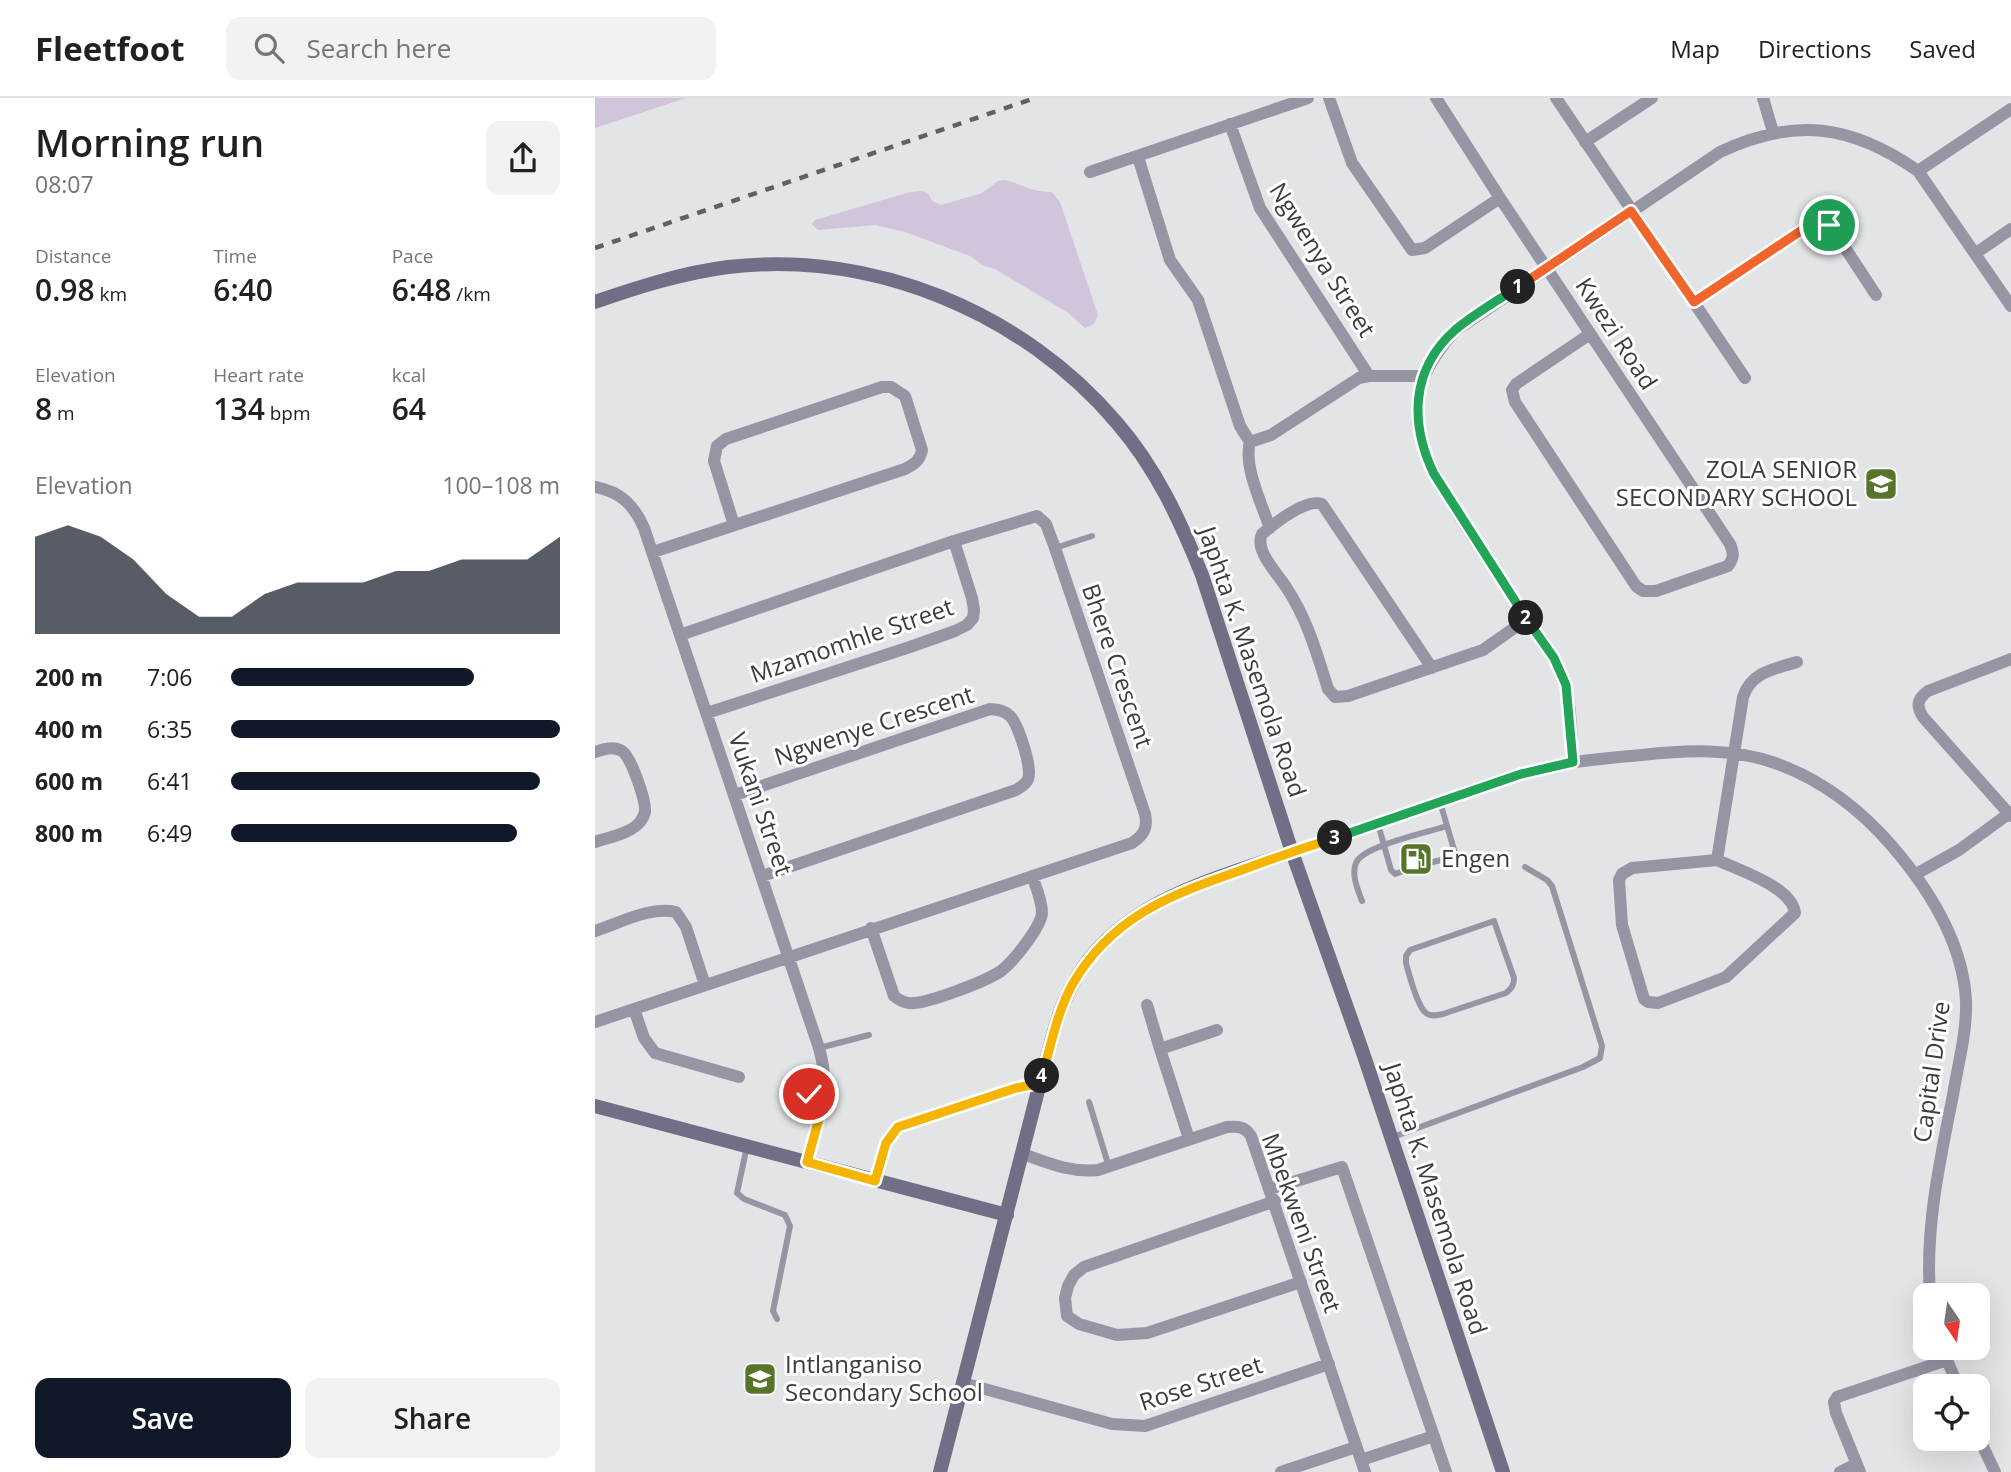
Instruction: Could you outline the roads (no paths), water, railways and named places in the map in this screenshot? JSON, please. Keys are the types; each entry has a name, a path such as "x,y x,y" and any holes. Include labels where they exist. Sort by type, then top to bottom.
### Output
{"main road":[{"name":"Japhta K. Masemola Road","path":"595,302 664,280 730,267 789,265 880,277 949,300 1018,336 1083,387 1117,423 1159,481 1177,514 1202,575 1292,852 1503,1472"},
{"path":"940,1472 1040,1083 1058,1019 1073,984 1101,946 1122,926 1163,899 1292,852"},
{"path":"595,1106 1007,1215"}],"street":[{"path":"1090,172 1308,98"},
{"path":"1329,98 1352,163 1412,250 1425,248 1500,198"},
{"name":"Kwezi Road","path":"1436,98 1730,544 1734,553 1733,560 1720,571 1656,591 1643,591 1636,586 1515,402 1513,390 1516,384 1590,334"},
{"path":"1556,98 1745,378"},
{"path":"1585,142 1652,98"},
{"path":"1763,98 1773,132"},
{"path":"1918,171 2011,109"},
{"name":"Ngwenya Street","path":"1230,124 1260,208 1369,376"},
{"path":"1573,762 1566,685 1554,658 1453,504 1424,453 1417,412 1423,376 1437,350 1455,331 1720,152 1749,139 1789,130 1816,130 1846,135 1896,155 1918,171 2011,306"},
{"path":"1138,157 1170,260 1198,300 1240,426 1250,442 1249,463 1270,527"},
{"path":"1694,302 1808,226 1823,222 1834,231 1876,295"},
{"path":"1976,253 2011,229"},
{"path":"1250,442 1271,435 1350,383 1369,376 1423,376"},
{"path":"653,552 915,464 921,457 922,450 905,396 891,387 882,387 726,439 717,446 714,461 734,524"},
{"name":"Vukani Street","path":"595,487 611,490 627,500 637,512 653,552 819,1048 825,1069 825,1097 807,1162"},
{"path":"1432,668 1322,504 1311,502 1262,534 1260,540 1264,553 1302,612 1331,694 1340,698 1432,668 1483,650 1527,619"},
{"name":"Bhere Crescent","path":"595,1022 1132,843 1146,830 1147,822 1047,524 1037,516 954,541 680,635"},
{"name":"Mzamomhle Street","path":"707,713 933,639 967,625 974,610 954,541"},
{"path":"1916,874 1959,850 2010,814 1923,717 1918,704 1920,697 1928,691 2011,659"},
{"path":"1717,860 1747,684 1766,672 1797,663"},
{"name":"Ngwenye Crescent","path":"735,795 990,709 1001,710 1014,720 1028,761 1028,779 1016,790 762,876"},
{"path":"595,752 613,748 626,755 644,803 645,813 637,825 629,830 595,842"},
{"name":"Capital Drive","path":"1292,852 1521,774 1573,762 1697,751 1735,753 1774,762 1814,779 1847,800 1878,830 1916,874 1938,909 1961,972 1966,998 1964,1028 1933,1214 1930,1283"},
{"path":"1717,860 1782,892 1792,903 1795,913 1725,977 1658,1003 1648,1002 1644,999 1625,937 1619,880 1632,868 1717,860"},
{"path":"871,928 894,996 907,1003 926,1001 987,979 1010,962 1034,930 1042,913 1032,876"},
{"path":"595,932 654,911 665,909 676,912 686,927 705,985"},
{"path":"1147,1005 1189,1139"},
{"path":"634,1009 644,1038 655,1053 739,1077"},
{"path":"1160,1049 1217,1030"},
{"name":"Mbekweni Street","path":"1023,1154 1063,1168 1083,1171 1109,1167 1227,1126 1239,1126 1247,1130 1273,1195 1363,1466"},
{"path":"1301,1282 1169,1327 1133,1336 1117,1335 1079,1324 1071,1320 1065,1309 1068,1286 1074,1275 1084,1267 1342,1167 1445,1472"},
{"path":"1840,1472 1858,1468 1836,1413 1837,1397 1930,1360"},
{"name":"Rose Street","path":"963,1383 1112,1424 1145,1426 1329,1364"},
{"path":"1363,1466 1434,1436"},
{"path":"1281,1472 1356,1447"},
{"path":"1985,1451 1994,1472"}],"lane":[{"path":"1055,548 1092,536"},
{"path":"1425,864 1453,856 1454,848 1440,802"},
{"path":"1378,824 1393,873 1409,869"},
{"path":"1362,901 1354,873 1356,863 1367,852 1447,826"},
{"path":"1391,1137 1583,1067 1600,1058 1602,1046 1552,886 1525,867"},
{"path":"1494,921 1514,978 1511,989 1443,1014 1426,1014 1406,963 1410,950 1418,945 1494,921"},
{"path":"819,1048 869,1035"},
{"path":"875,1181 886,1143 898,1127 1016,1088 1040,1083"},
{"path":"788,1089 825,1097"},
{"path":"1089,1102 1109,1167"},
{"path":"747,1146 737,1193 744,1199 785,1214 790,1226 773,1311 777,1319"}],"railway":[{"path":"595,248 1035,98"}],"place":[{"name":"ZOLA SENIOR SECONDARY SCHOOL","path":"1881,484"},
{"name":"Engen","path":"1416,859"},
{"name":"Intlanganiso Secondary School","path":"760,1379"}]}
